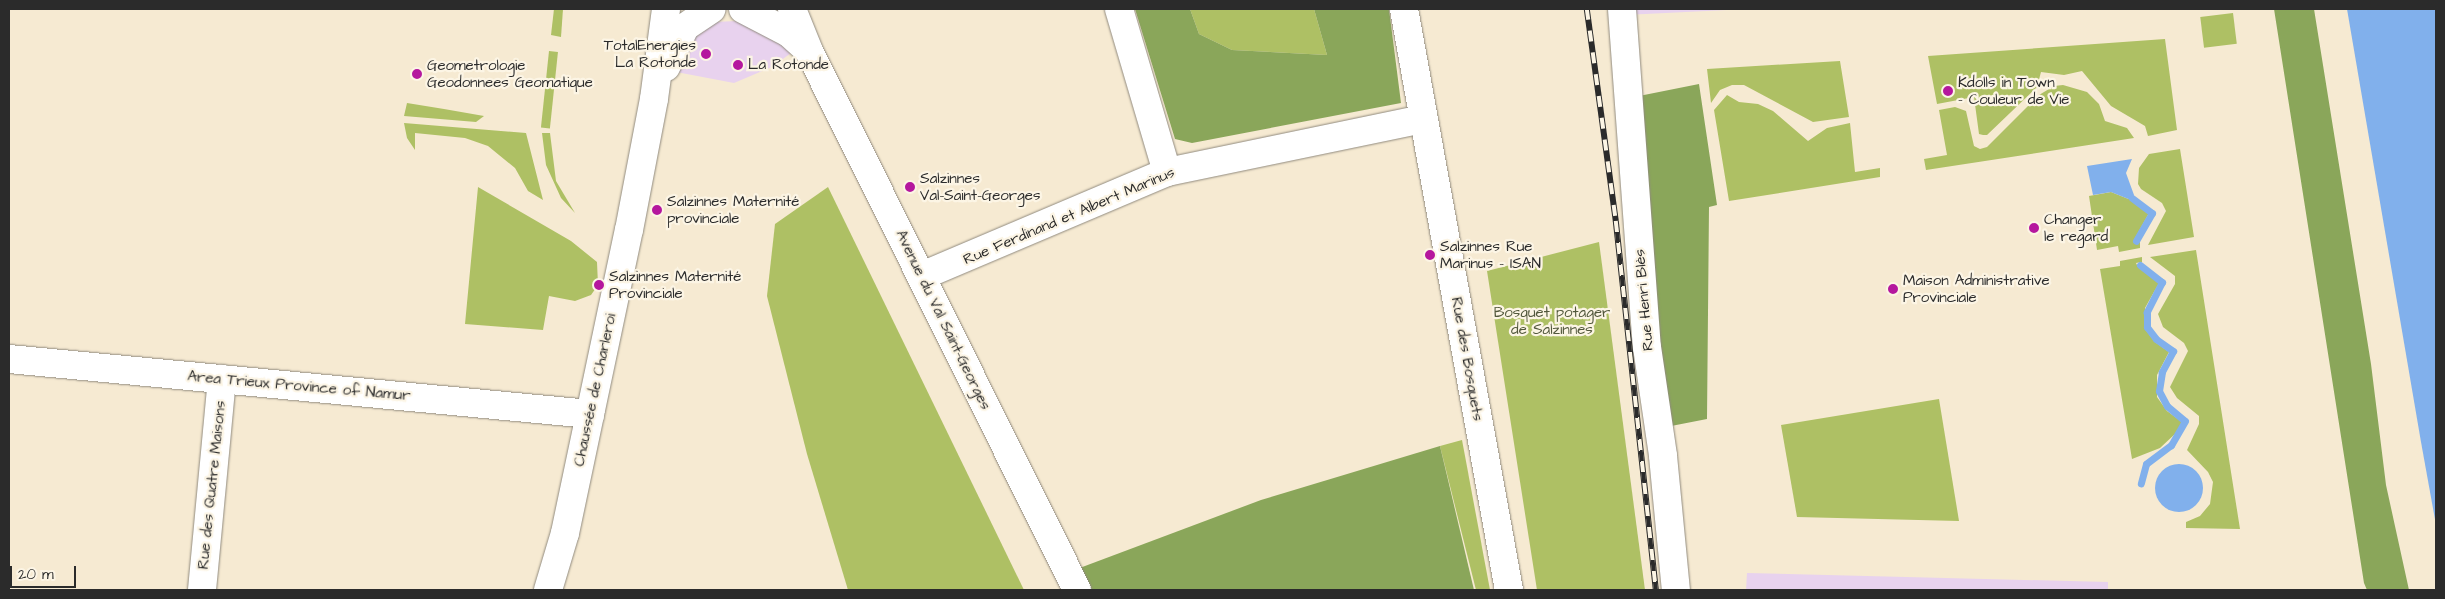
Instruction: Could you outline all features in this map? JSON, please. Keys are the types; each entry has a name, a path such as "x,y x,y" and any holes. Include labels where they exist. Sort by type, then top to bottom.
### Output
{"street":[{"name":"Chaussée de Charleroi","path":"548,590 565,533 654,99 666,9"},
{"name":"Chaussée de Charleroi","path":"654,99 674,44 685,27 713,9"},
{"path":"713,9 738,9"},
{"name":"Avenue du Val Saint-Georges","path":"743,9 756,13 789,33 809,51"},
{"name":"Avenue du Val Saint-Georges","path":"792,9 809,51 1077,590"},
{"path":"1119,9 1167,172"},
{"name":"Rue des Bosquets","path":"1404,9 1509,590"},
{"name":"Rue Henri Blès","path":"1622,9 1647,347 1663,456 1676,590"},
{"name":"Rue Ferdinand et Albert Marinus","path":"922,276 1167,172 1424,119"},
{"name":"Area Trieux Province of Namur","path":"9,359 590,414"},
{"name":"Rue des Quatre Maisons","path":"202,590 222,379"}],"shaded area":[{"path":"1625,9 1747,9 1625,15"},
{"path":"737,21 768,29 791,53 772,67 734,83 671,71 680,47 714,22"},
{"path":"1747,573 2108,582 2108,590 1746,590"}],"green space":[{"path":"554,9 563,9 561,37 551,35"},
{"path":"1135,9 1190,9 1199,34 1232,50 1327,55 1314,9 1389,9 1401,103 1192,143 1175,139"},
{"path":"1190,9 1314,9 1327,55 1232,50 1199,34"},
{"path":"2274,9 2314,9 2371,364 2386,485 2409,590 2367,590 2364,583"},
{"path":"2233,13 2237,44 2204,48 2200,17"},
{"path":"2165,39 2177,130 2148,136 2145,126 2111,106 2082,71 2064,75 2041,72 2037,87 1987,135 1979,134 1974,97 1937,104 1928,56"},
{"path":"549,51 558,52 550,129 541,128"},
{"path":"1840,61 1849,117 1813,122 1744,85 1732,85 1720,90 1711,103 1707,69"},
{"path":"1699,84 1717,205 1709,207 1707,419 1666,427 1634,97"},
{"path":"2063,85 2087,92 2099,104 2105,121 2127,128 2134,138 1926,170 1924,159 1947,155 1939,110 1955,107 1966,111 1974,146 1980,149 1987,147 2039,95 2054,86"},
{"path":"1727,95 1739,102 1758,104 1773,111 1808,141 1827,128 1850,123 1855,172 1880,168 1880,177 1729,201 1714,110"},
{"path":"407,103 484,116 476,122 404,116"},
{"path":"404,123 526,133 543,200 528,191 515,168 488,146 465,138 415,133 415,150 407,138"},
{"path":"542,133 550,133 556,181 575,213 561,198 546,165"},
{"path":"2180,149 2194,237 2148,245 2166,211 2162,203 2141,189 2138,184 2139,168 2149,154"},
{"path":"478,187 571,241 597,262 598,285 591,295 575,301 549,296 543,330 465,324"},
{"path":"828,187 1024,590 848,590 807,454 767,296 775,224"},
{"path":"2111,192 2131,200 2149,213 2134,240 2134,243 2140,242 2140,248 2119,252 2118,246 2097,250 2089,196"},
{"name":"Bosquet potager de Salzinnes","path":"1599,242 1645,590 1537,590 1487,271"},
{"path":"2196,250 2240,529 2186,528 2186,522 2200,516 2210,504 2213,482 2208,472 2187,450 2199,424 2199,416 2177,398 2170,387 2188,351 2184,343 2163,327 2158,314 2175,284 2175,276 2150,257"},
{"path":"2142,257 2142,262 2136,263 2138,267 2159,283 2145,308 2145,329 2155,342 2169,352 2157,375 2157,397 2167,411 2182,422 2176,433 2160,448 2132,459 2100,269 2120,266 2120,261"},
{"path":"1939,399 1959,521 1797,517 1781,425"},
{"path":"1462,440 1490,590 1476,590 1440,446"},
{"path":"1440,446 1474,590 1088,590 1077,569 1261,500"}],"water":[{"path":"2347,9 2436,9 2436,525 2421,442"},
{"path":"2132,159 2126,173 2134,195 2131,200 2111,192 2093,195 2087,166"},
{"path":"2179,464 2188,466 2196,471 2201,479 2203,488 2201,497 2196,505 2188,510 2179,512 2170,510 2162,505 2157,497 2155,488 2157,479 2162,471 2170,466"}],"waterway":[{"path":"2132,198 2152,213 2136,241"},
{"path":"2140,265 2162,282 2147,312 2147,327 2156,339 2173,351 2162,372 2159,391 2167,406 2185,421 2171,445 2146,464 2141,483"}],"railway":[{"path":"1587,9 1616,221 1656,590"}],"place":[{"name":"TotalEnergies La Rotonde","path":"706,54"},
{"name":"La Rotonde","path":"738,65"},
{"name":"Geometrologie Geodonnees Geomatique","path":"417,74"},
{"name":"Kdolls in Town - Couleur de Vie","path":"1948,91"},
{"name":"Salzinnes Val-Saint-Georges","path":"910,187"},
{"name":"Salzinnes Maternité provinciale","path":"657,210"},
{"name":"Changer le regard","path":"2034,228"},
{"name":"Salzinnes Rue Marinus - ISAN","path":"1430,255"},
{"name":"Salzinnes Maternité Provinciale","path":"599,285"},
{"name":"Maison Administrative Provinciale","path":"1893,289"}]}
